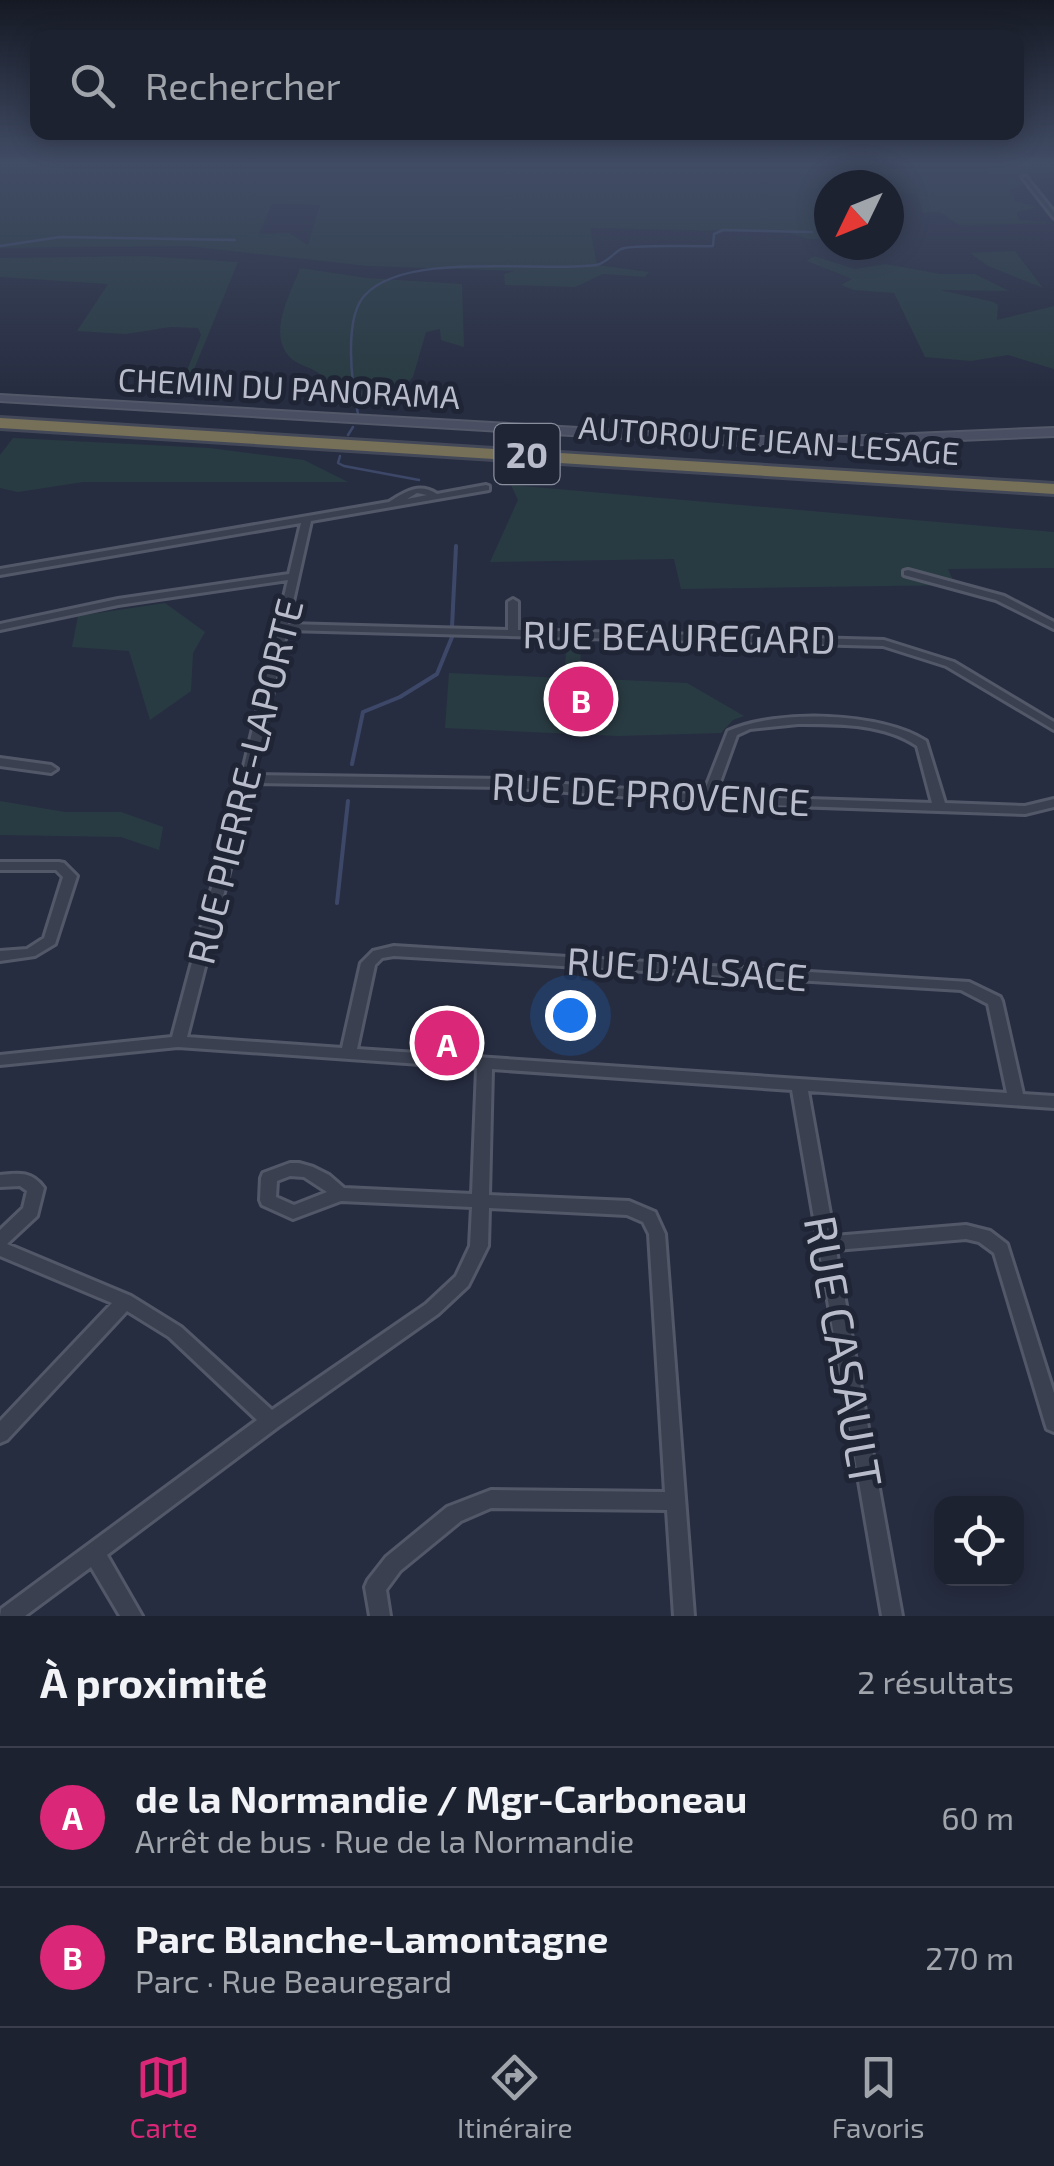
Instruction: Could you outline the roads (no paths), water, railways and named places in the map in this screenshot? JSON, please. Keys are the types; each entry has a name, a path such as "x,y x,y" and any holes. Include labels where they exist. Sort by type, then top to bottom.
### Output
{"highway":[{"name":"AUTOROUTE JEAN-LESAGE","path":"0,422 1054,489"}],"street":[{"name":"CHEMIN DU PANORAMA","path":"0,398 737,440 842,441 1054,432"},
{"path":"0,572 486,488"},
{"name":"RUE PIERRE-LAPORTE","path":"178,1042 308,520"},
{"path":"908,572 1000,598 1053,624"},
{"path":"0,627 118,602 295,576"},
{"path":"513,602 513,632"},
{"name":"RUE BEAUREGARD","path":"282,628 884,644 950,664 1054,727"},
{"path":"708,799 732,733 754,722 788,722 888,728 915,736 922,744 939,806"},
{"path":"0,762 51,769"},
{"name":"RUE DE PROVENCE","path":"246,779 502,783 708,799 1025,810 1054,803"},
{"path":"0,866 59,866 70,876 50,941 30,953 0,956"},
{"name":"RUE D'ALSACE","path":"350,1051 368,963 378,954 394,951 964,986 995,1001 1016,1099"},
{"path":"0,1060 178,1042 1054,1102"},
{"path":"8,1616 432,1309 462,1281 479,1246 485,1062"},
{"name":"RUE CASAULT","path":"800,1085 892,1616"},
{"path":"0,1181 23,1179 36,1188 30,1211 0,1240"},
{"path":"340,1194 630,1208 649,1217 657,1234 684,1616"},
{"path":"826,1244 966,1232 984,1236 1001,1249 1054,1422"},
{"path":"0,1248 125,1302 175,1332 271,1422"},
{"path":"0,1434 125,1302"},
{"path":"380,1616 375,1587 394,1564 454,1514 472,1506 491,1499 674,1500"},
{"path":"94,1553 132,1616"}],"waterway":[{"path":"0,246 57,237"},
{"path":"84,237 235,240"},
{"path":"358,414 351,352 354,319 365,295 385,281 442,268 596,265 628,247 713,246 714,237"},
{"path":"348,435 353,427"},
{"path":"340,456 338,463 344,466 419,480"},
{"path":"452,627 456,546"},
{"path":"352,764 363,712 400,697 437,674 452,637"},
{"path":"337,903 348,801"}],"place":[{"name":"Parc Blanche-Lamontagne","path":"581,699"},
{"name":"de la Normandie / Mgr-Carboneau","path":"447,1043"}]}
